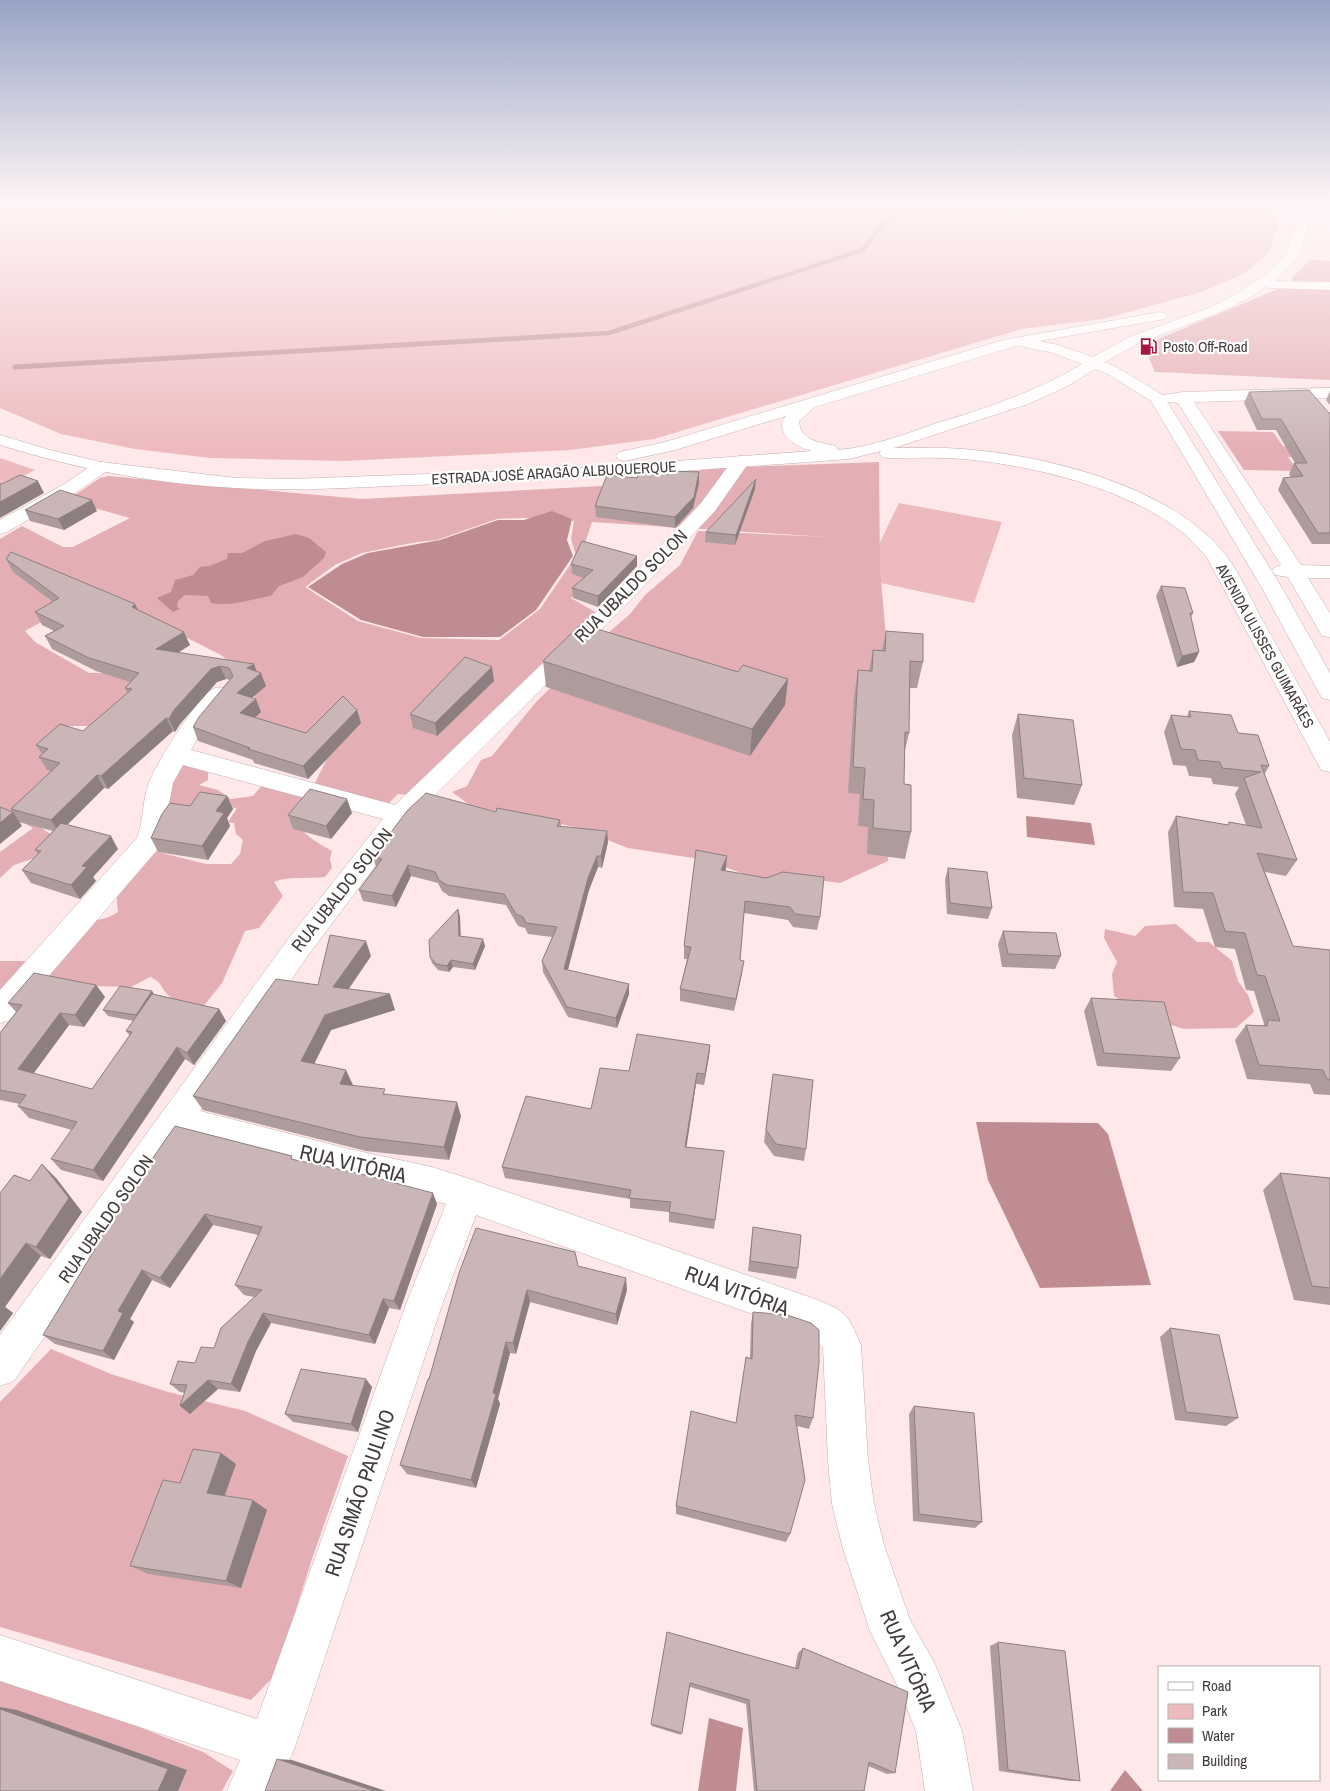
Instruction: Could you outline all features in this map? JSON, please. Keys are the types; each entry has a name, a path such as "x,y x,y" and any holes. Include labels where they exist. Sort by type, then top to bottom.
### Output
{"main road":[{"name":"ESTRADA JOSÉ ARAGÃO ALBUQUERQUE","path":"12,427 48,440 117,456 178,464 283,471 389,470 539,464 622,457 648,452 1008,343 1047,334 1140,320 1190,308 1228,294 1242,286"},
{"name":"ESTRADA JOSÉ ARAGÃO ALBUQUERQUE","path":"0,440 45,454 101,467 227,482 291,484 568,474 849,454 901,440 1022,401 1062,384 1093,363 1134,340 1231,305 1272,286"},
{"path":"1306,286 1330,286"},
{"path":"1134,340 1132,347 1136,357"},
{"name":"AVENIDA ULISSES GUIMARÃES","path":"1008,343 1053,348 1113,371 1154,396 1267,580 1330,693"},
{"path":"1144,375 1154,396 1184,397 1330,393"},
{"path":"1309,394 1323,412"},
{"path":"1184,397 1327,622"},
{"path":"809,404 791,420 790,428 793,435 809,446 849,454"},
{"name":"AVENIDA ULISSES GUIMARÃES","path":"849,454 963,454 1027,463 1096,482 1133,496 1171,517 1192,532 1212,551 1230,578 1330,764"},
{"name":"RUA UBALDO SOLON","path":"0,1367 299,946 400,815 630,589 708,508 741,461"},
{"path":"0,528 72,487 101,467"},
{"path":"1267,580 1300,580 1330,572"},
{"path":"1300,580 1330,588"},
{"path":"1275,663 1314,664"},
{"path":"0,1011 149,842 156,822 156,804 161,783 193,725 226,688"},
{"path":"178,755 400,815"},
{"name":"RUA VITÓRIA","path":"176,1120 349,1165 432,1183 467,1194 818,1319 833,1327 839,1335 842,1345 848,1461 853,1504 863,1545 892,1631 919,1680 939,1731 949,1791"},
{"name":"RUA SIMÃO PAULINO","path":"251,1791 271,1747 426,1300 467,1194"},
{"path":"0,1658 271,1747"}],"green space":[{"path":"0,286 1217,286 1202,292 1103,319 1021,329 654,439 570,450 344,461 210,458 135,449 61,434 0,408"},
{"path":"0,458 35,470 0,489"},
{"path":"899,503 1002,522 974,603 862,579"}],"shaded area":[{"path":"1278,289 1330,289 1330,380 1155,372 1145,349 1151,342"},
{"path":"1218,431 1273,432 1283,446 1330,447 1324,458 1288,457 1298,471 1244,470"},
{"path":"879,462 880,569 886,637 888,861 840,883 817,880 766,882 706,860 628,848 574,827 471,806 452,792 467,786 481,760 492,756 536,702 594,645 630,614 645,595 680,565 698,531 828,537 592,522 581,555 587,586 571,598 597,613 416,796 398,794 387,805 312,789 344,724 307,741 292,728 242,740 259,707 245,676 221,655 114,601 63,610 25,631 35,642 89,673 162,673 102,726 64,726 117,749 28,807 44,830 56,837 55,842 32,859 14,865 0,878 0,852 33,828 0,810 0,539 22,526 63,547 73,547 130,518 80,504 69,499 100,478 108,476 362,499 601,486 715,468","holes":["526,518 574,521 571,539 576,556 540,609 499,640 421,638 358,621 305,587 335,565 362,553 437,540 497,519"]},
{"path":"183,760 199,764 208,772 208,780 199,785 218,790 231,799 253,796 263,784 307,793 310,809 298,819 300,825 306,834 332,851 330,859 332,868 325,877 291,878 274,882 283,896 259,928 245,931 222,983 202,1008 179,1003 167,994 159,983 150,977 131,987 44,985 67,942 81,928 118,912 116,891 154,851 206,864 231,864 240,854 243,840 236,834 234,823 228,822 237,808 213,805 160,811 164,796 173,786 172,774"},
{"path":"1176,924 1197,942 1209,942 1232,961 1238,981 1248,995 1254,1012 1236,1028 1184,1029 1171,1025 1165,1016 1134,1008 1114,996 1112,974 1117,962 1104,938 1105,929 1135,936 1145,926"},
{"path":"0,961 29,961 0,997"},
{"path":"51,1349 111,1374 168,1392 245,1411 348,1456 312,1559 275,1675 251,1700 0,1627 0,1402"},
{"path":"0,1673 203,1752 233,1771 222,1791 0,1791"}],"water":[{"path":"552,511 572,519 567,540 573,556 536,610 500,637 423,637 361,620 308,587 342,564 368,553 440,540 498,520 524,520"},
{"path":"296,534 309,538 326,552 324,558 303,577 279,586 271,596 218,604 211,603 208,596 185,595 178,601 177,607 180,609 173,612 157,598 171,592 175,580 193,575 200,567 209,566 227,559 228,553 242,553 265,541"},
{"path":"1026,816 1091,823 1095,845 1027,837"},
{"path":"976,1122 1098,1123 1108,1134 1151,1285 1040,1288 988,1180"},
{"path":"709,1718 743,1728 736,1791 698,1791"},
{"path":"1125,1770 1143,1791 1110,1791"}],"building":[{"path":"1309,390 1330,413 1330,533 1318,533 1283,478 1303,476 1294,463 1307,463 1281,419 1262,419 1249,392"},
{"path":"671,471 699,472 694,497 675,517 595,506 607,475 637,478 639,472 670,474"},
{"path":"20,475 38,481 0,502 0,484"},
{"path":"756,479 736,535 706,532"},
{"path":"60,490 92,500 58,519 25,510"},
{"path":"582,541 637,556 598,596 572,588 593,570 571,564"},
{"path":"11,552 135,604 132,607 184,632 156,649 254,664 247,668 261,673 237,693 256,699 240,713 306,733 343,696 357,710 303,766 248,749 250,748 193,727 233,676 229,668 220,666 211,669 174,710 169,719 166,718 101,776 97,775 51,820 11,809 60,763 39,757 48,749 36,745 60,724 83,731 132,689 125,688 139,673 89,658 45,636 64,626 35,612 59,598 6,559"},
{"path":"1161,586 1185,588 1193,613 1190,613 1199,652 1182,656"},
{"path":"581,624 738,672 743,665 788,679 752,729 543,661"},
{"path":"886,631 923,634 923,662 910,661 909,733 905,732 904,784 911,785 911,832 873,828 874,800 863,799 865,768 853,767 858,670 872,671 873,650 885,651"},
{"path":"465,657 492,667 435,723 410,714"},
{"path":"1189,711 1231,715 1238,733 1258,735 1269,766 1261,765 1297,860 1257,853 1293,946 1330,950 1330,1080 1327,1079 1323,1070 1259,1065 1246,1025 1267,1026 1268,1020 1280,1021 1265,976 1257,975 1245,933 1225,931 1213,893 1183,892 1176,816 1228,825 1229,822 1262,828 1244,778 1261,772 1222,768 1220,762 1198,760 1195,750 1181,749 1171,715 1191,717"},
{"path":"1018,714 1073,720 1082,785 1024,778"},
{"path":"310,789 347,799 326,826 288,815"},
{"path":"200,792 227,796 216,811 224,813 202,846 151,838 162,814 170,803 190,806"},
{"path":"426,793 496,812 497,808 560,820 557,826 607,831 601,856 597,856 588,878 564,969 629,984 616,1018 567,1007 542,961 557,927 526,923 523,917 516,914 504,894 447,885 439,880 435,872 408,865 392,896 359,890 382,859 373,856 407,811"},
{"path":"0,807 13,812 0,823"},
{"path":"61,823 111,836 82,866 87,867 71,885 22,870 41,851 35,850"},
{"path":"696,850 727,856 721,870 766,878 783,872 824,877 820,917 795,914 790,907 745,901 740,960 744,961 736,999 680,989 691,947 684,946"},
{"path":"948,868 987,872 992,908 950,903"},
{"path":"458,909 459,936 483,939 473,964 451,960 447,966 436,964 430,957 429,940"},
{"path":"1003,931 1056,933 1061,956 1008,954"},
{"path":"330,935 366,941 333,987 390,994 325,1015 301,1061 346,1070 340,1084 385,1089 383,1094 457,1102 444,1147 360,1137 193,1096 276,979 318,985"},
{"path":"34,973 96,985 75,1015 60,1013 18,1069 92,1089 132,1032 126,1031 152,994 219,1009 187,1053 177,1047 93,1170 51,1159 77,1122 18,1106 26,1095 0,1090 0,1033 22,1005 8,1003"},
{"path":"120,986 152,991 136,1015 103,1010"},
{"path":"1091,998 1164,1002 1180,1058 1104,1053"},
{"path":"637,1034 710,1045 705,1074 697,1073 685,1147 724,1151 715,1220 669,1212 671,1202 629,1198 631,1190 502,1167 526,1096 591,1109 600,1068 629,1071"},
{"path":"773,1074 813,1080 806,1149 776,1144 766,1130"},
{"path":"175,1126 292,1156 291,1159 361,1174 433,1193 394,1301 383,1299 369,1335 263,1313 248,1342 231,1384 208,1380 180,1406 187,1385 170,1384 178,1361 195,1363 201,1347 214,1348 221,1328 262,1290 235,1285 262,1227 205,1214 160,1278 142,1270 118,1311 123,1313 103,1351 43,1335 95,1249 91,1247"},
{"path":"42,1164 69,1198 36,1247 26,1243 0,1279 0,1193 14,1175 30,1181"},
{"path":"1280,1173 1330,1178 1330,1288 1312,1286"},
{"path":"753,1227 801,1235 798,1268 750,1261"},
{"path":"476,1228 575,1252 578,1266 626,1278 616,1314 527,1290 513,1343 506,1342 493,1393 496,1394 471,1480 400,1465 429,1379 459,1273"},
{"path":"753,1312 787,1315 811,1323 819,1330 819,1363 813,1418 795,1415 805,1480 790,1534 676,1506 691,1411 736,1423 746,1357 752,1359"},
{"path":"1170,1328 1219,1335 1238,1418 1186,1412"},
{"path":"301,1369 366,1379 351,1424 285,1414"},
{"path":"914,1406 974,1413 982,1522 919,1514"},
{"path":"193,1449 221,1453 207,1493 253,1500 226,1581 130,1566 163,1480 180,1483"},
{"path":"667,1632 798,1669 803,1648 908,1692 895,1773 869,1762 864,1791 757,1791 749,1700 690,1683 682,1733 651,1724"},
{"path":"998,1642 1065,1651 1080,1781 1008,1770"},
{"path":"0,1709 168,1769 158,1791 0,1791"},
{"path":"277,1759 375,1791 265,1791"}],"waterway":[{"path":"537,337 609,333 754,286"},
{"path":"15,367 559,336"}],"place":[{"name":"Posto Off-Road","path":"1149,347"}]}
